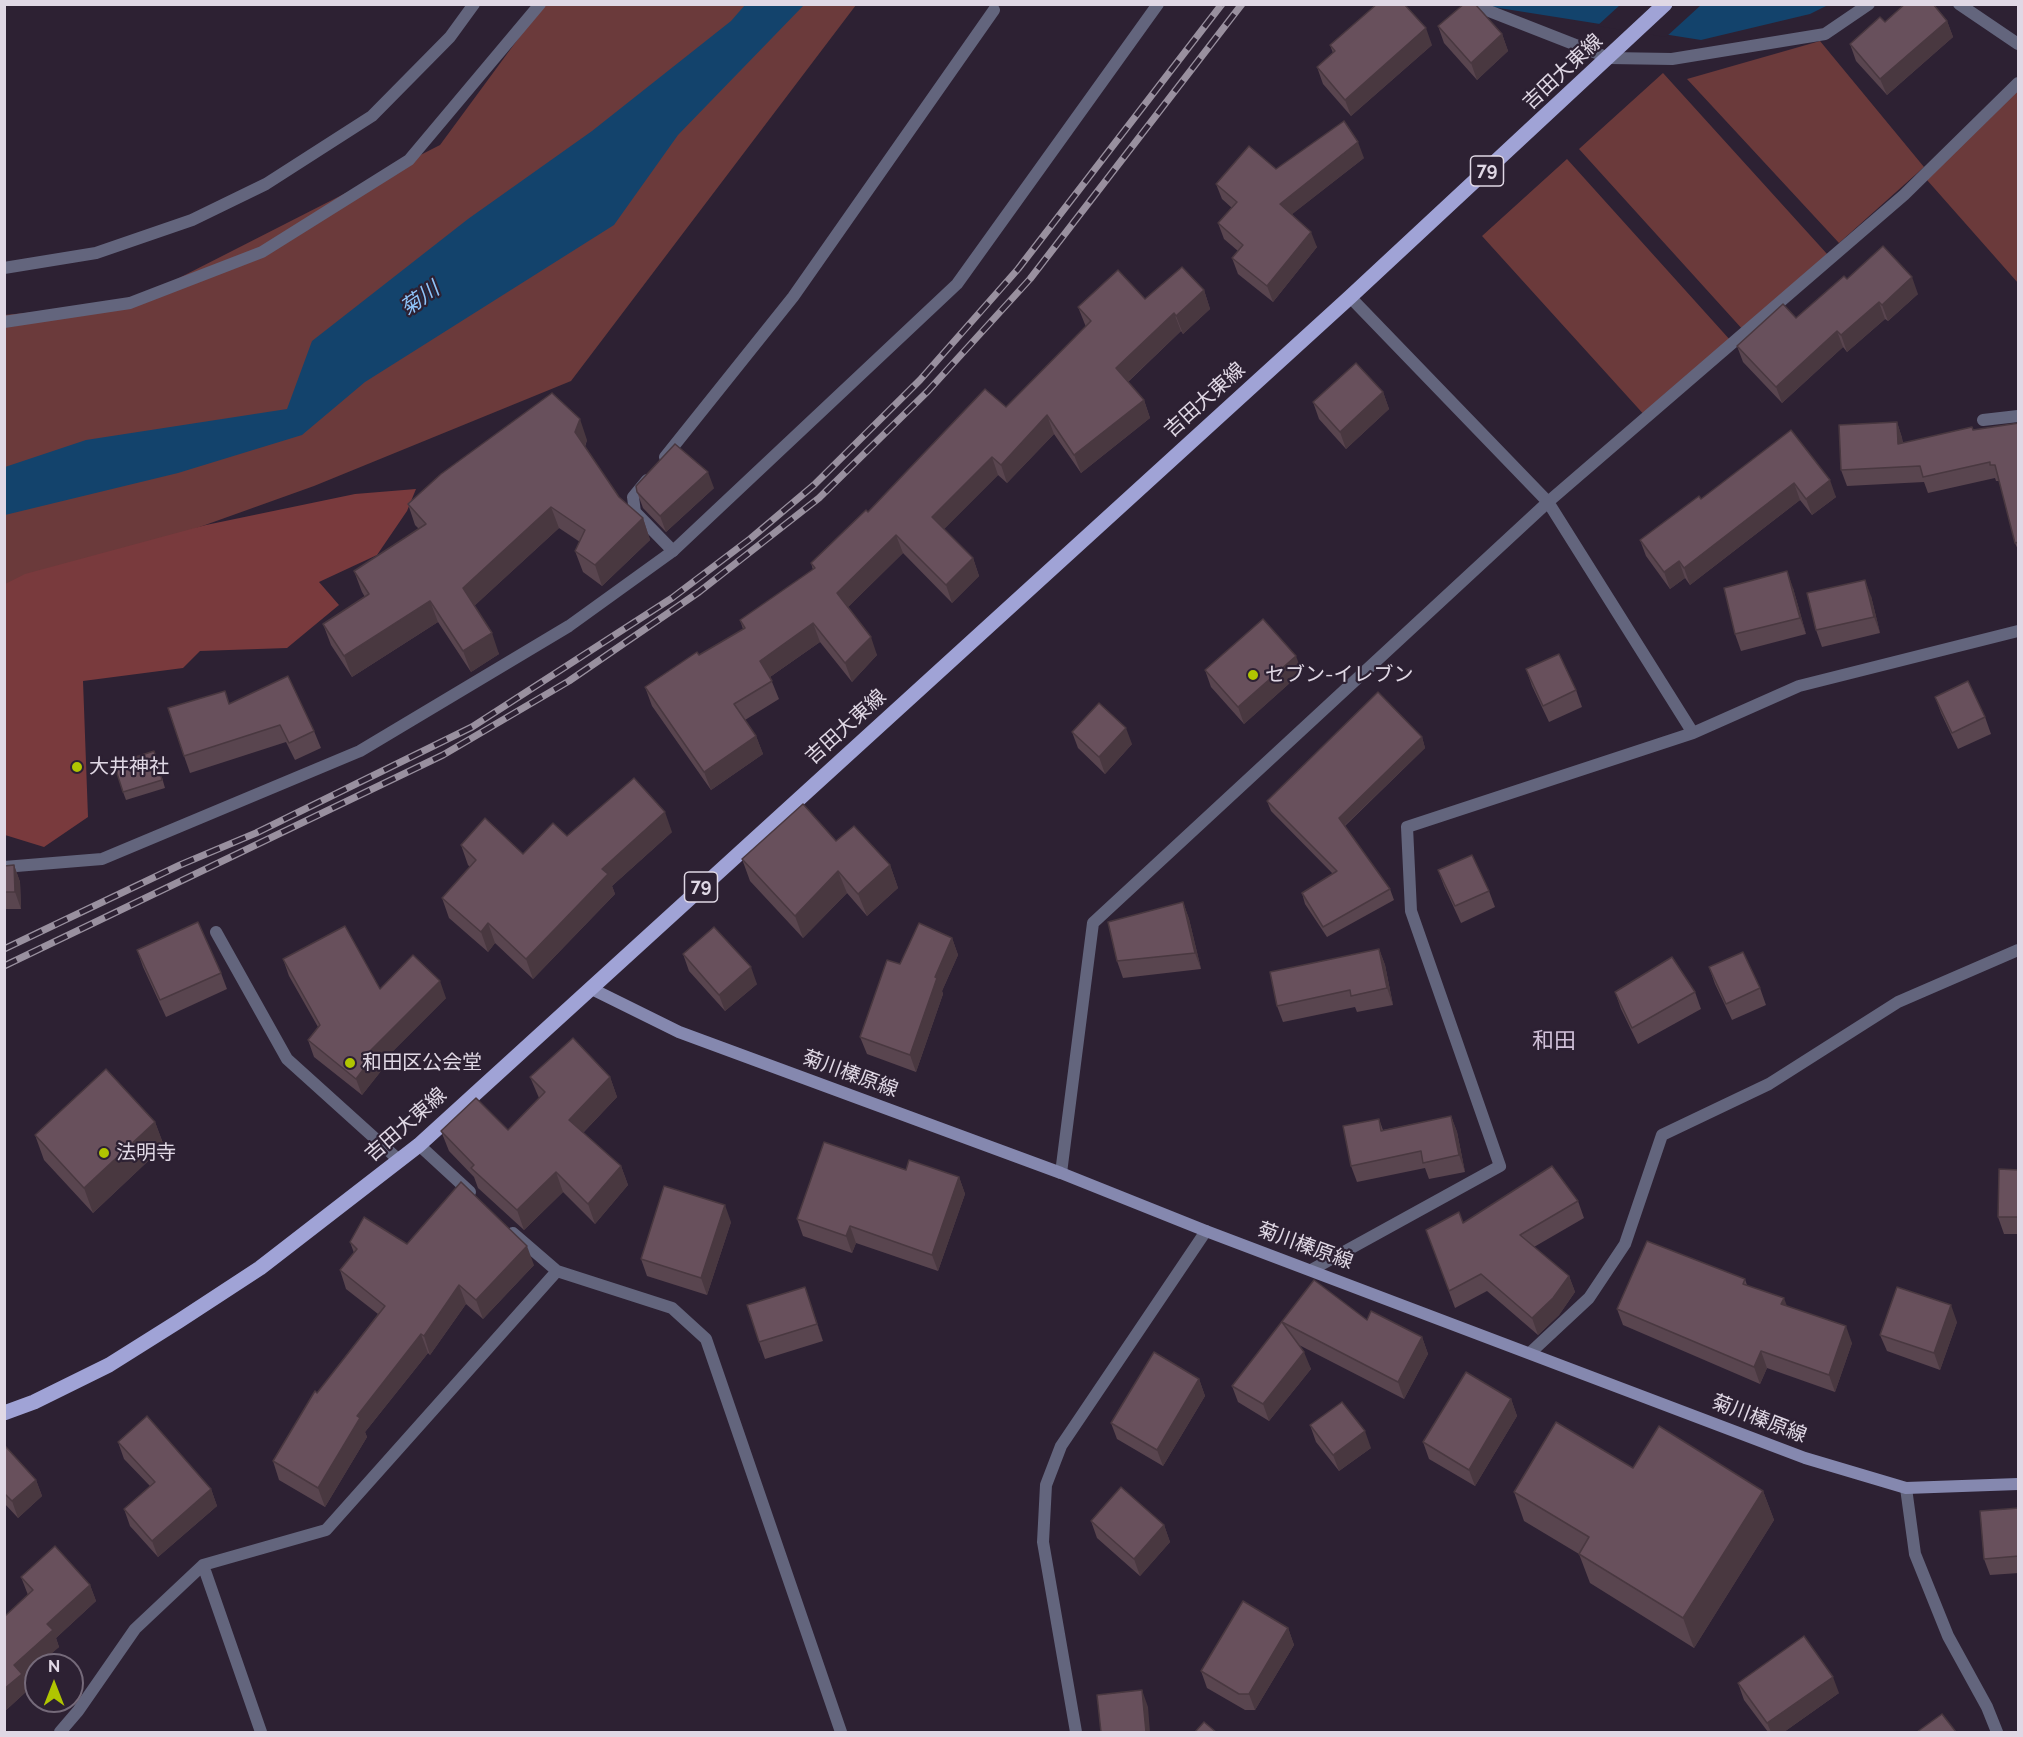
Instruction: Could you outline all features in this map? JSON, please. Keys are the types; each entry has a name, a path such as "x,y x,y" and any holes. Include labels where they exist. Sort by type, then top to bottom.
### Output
{"main road":[{"name":"吉田大東線","path":"4,1413 34,1402 109,1365 179,1322 260,1268 400,1161 1350,297 1625,44 1665,4"},
{"name":"菊川榛原線","path":"590,988 680,1032 1061,1173 1206,1231 1313,1269 1805,1458 1906,1488 2019,1485"}],"street":[{"path":"4,268 96,254 192,220 266,184 372,116 450,37 474,4"},
{"path":"4,322 130,303 262,252 409,160 540,4"},
{"path":"4,867 102,859 360,751 569,626 673,551 957,284 1158,4"},
{"path":"1471,4 1609,58 1672,59 1825,34 1869,4"},
{"path":"1959,4 2019,44"},
{"path":"673,551 635,512 633,497 793,297 994,10"},
{"path":"1061,1173 1093,923 1548,502 1904,195 2019,83"},
{"path":"1350,297 1548,502 1693,733"},
{"path":"1983,420 2019,416"},
{"path":"1313,1269 1500,1166 1411,911 1407,827 1693,733 1799,686 2019,632"},
{"path":"216,932 287,1059 400,1161"},
{"path":"1530,1353 1589,1298 1625,1244 1662,1135 1769,1084 1898,1002 2019,950"},
{"path":"419,1144 480,1201"},
{"path":"506,1226 557,1271 672,1308 706,1339 841,1732"},
{"path":"1076,1732 1043,1542 1046,1485 1061,1446 1206,1231"},
{"path":"60,1732 78,1711 135,1629 203,1565 326,1530 557,1271"},
{"path":"1906,1488 1915,1554 1948,1636 1987,1707 1997,1732"},
{"path":"203,1565 261,1732"}],"shaded area":[{"path":"543,5 856,5 571,381 314,486 46,582 5,594 4,315 130,303 440,145"},
{"path":"1820,41 1924,167 1839,243 1687,79"},
{"path":"1663,73 1828,255 1744,331 1579,149"},
{"path":"2018,87 2018,283 1927,180"},
{"path":"1567,159 1731,341 1647,418 1482,236"},
{"path":"416,489 407,511 377,555 319,582 339,605 287,648 200,651 183,668 83,681 88,817 44,847 5,835 5,584 25,574 206,525 355,494"}],"water":[{"name":"菊川","path":"745,5 804,5 678,135 614,225 365,382 302,435 178,473 5,515 5,467 86,440 287,409 312,341 468,219 592,131 731,21"},
{"path":"1480,5 1828,5 1810,14 1701,40"}],"pier":[{"path":"1620,5 1701,5 1666,37 1597,26"}],"building":[{"path":"1377,4 1404,4 1426,28 1345,100 1317,67 1335,51 1330,45"},
{"path":"1464,4 1475,4 1502,34 1471,63 1438,26"},
{"path":"1905,4 1933,4 1947,21 1880,79 1850,44 1880,17 1885,22"},
{"path":"1344,121 1358,142 1280,204 1311,232 1267,286 1232,258 1243,245 1218,223 1237,202 1216,184 1249,146 1276,169"},
{"path":"1883,246 1912,277 1882,305 1879,302 1841,335 1837,331 1776,387 1737,346 1783,304 1796,318 1844,276 1847,279"},
{"path":"1182,267 1204,290 1176,316 1174,313 1116,368 1144,400 1074,455 1047,415 1001,465 992,457 932,517 973,558 946,585 896,535 837,593 871,637 845,663 813,623 760,661 772,681 734,704 756,736 704,772 645,687 697,652 699,655 745,628 740,620 815,568 811,563 866,510 868,512 985,389 1006,407 1091,321 1078,307 1118,270 1145,299"},
{"path":"1356,363 1383,392 1340,432 1313,402"},
{"path":"552,393 580,419 575,432 619,497 643,518 595,565 575,551 585,530 551,507 463,588 492,633 463,651 430,601 344,656 323,624 369,594 354,571 426,524 408,504 441,474"},
{"path":"1897,422 1898,444 1972,427 1973,430 2019,423 2019,542 2015,543 1995,465 1990,465 1990,462 1923,477 1920,466 1841,470 1839,425"},
{"path":"1791,430 1830,480 1806,499 1794,483 1684,568 1679,561 1664,572 1640,540 1699,496 1701,499"},
{"path":"675,444 708,472 660,516 637,492 636,486"},
{"path":"1787,571 1800,618 1735,634 1724,588"},
{"path":"1865,580 1874,617 1816,630 1807,593"},
{"path":"1263,619 1296,656 1238,707 1205,670"},
{"path":"1559,654 1576,690 1543,706 1526,669"},
{"path":"288,676 314,731 289,743 280,725 184,756 168,708 225,691 229,704"},
{"path":"1968,681 1985,717 1952,733 1935,697"},
{"path":"1378,692 1422,737 1339,818 1390,889 1323,927 1302,893 1337,871 1267,801"},
{"path":"1099,703 1126,728 1099,757 1072,732"},
{"path":"154,751 162,780 123,792 114,764"},
{"path":"634,778 665,812 602,869 608,874 526,959 488,923 481,932 442,898 476,860 461,845 485,818 523,854 553,823 567,836"},
{"path":"803,804 836,841 854,826 890,865 858,894 838,871 795,916 742,859"},
{"path":"1472,855 1489,891 1455,906 1438,870"},
{"path":"14,865 15,892 4,892 4,866"},
{"path":"1183,902 1195,953 1117,961 1108,922"},
{"path":"198,922 221,973 160,1000 137,950"},
{"path":"919,923 952,938 935,977 937,978 910,1055 860,1037 887,960 900,964"},
{"path":"345,926 380,989 413,955 440,981 370,1051 375,1054 356,1079 308,1040 320,1025 283,959"},
{"path":"714,927 751,967 719,995 683,954"},
{"path":"1379,949 1387,988 1351,996 1350,990 1277,1006 1270,972"},
{"path":"1743,952 1760,988 1726,1004 1709,967"},
{"path":"1672,957 1695,992 1632,1028 1615,992"},
{"path":"573,1038 610,1077 569,1120 621,1166 588,1204 556,1172 517,1210 471,1168 474,1165 441,1131 476,1098 508,1130 545,1092 530,1077"},
{"path":"106,1069 155,1122 84,1188 35,1135"},
{"path":"1451,1116 1459,1155 1423,1163 1421,1151 1351,1166 1343,1126 1379,1119 1381,1131"},
{"path":"824,1142 906,1170 909,1160 959,1177 932,1255 850,1226 846,1236 797,1219"},
{"path":"1552,1166 1578,1201 1520,1235 1569,1276 1553,1298 1532,1318 1481,1274 1449,1291 1426,1230 1459,1212 1463,1223"},
{"path":"1999,1169 2019,1170 2019,1217 1998,1217"},
{"path":"461,1182 527,1246 476,1300 459,1285 424,1336 421,1334 357,1416 360,1418 318,1488 273,1461 315,1391 317,1393 385,1306 340,1270 357,1249 350,1242 364,1217 407,1244"},
{"path":"664,1186 725,1205 701,1278 641,1259"},
{"path":"1647,1241 1745,1279 1743,1284 1784,1298 1781,1304 1846,1326 1829,1375 1761,1351 1754,1367 1617,1309"},
{"path":"1314,1280 1367,1320 1371,1311 1422,1337 1398,1382 1282,1322 1304,1352 1263,1404 1232,1386"},
{"path":"805,1287 817,1324 759,1342 747,1305"},
{"path":"1897,1287 1951,1305 1934,1353 1880,1335"},
{"path":"1154,1352 1199,1379 1157,1450 1111,1423"},
{"path":"1466,1372 1511,1399 1469,1470 1423,1442"},
{"path":"1342,1402 1365,1431 1333,1455 1310,1425"},
{"path":"147,1416 211,1489 152,1541 124,1509 155,1482 118,1442"},
{"path":"1556,1422 1633,1468 1659,1426 1763,1491 1683,1618 1579,1554 1589,1537 1514,1492"},
{"path":"6,1447 36,1480 12,1501 4,1493 4,1449"},
{"path":"1121,1487 1164,1525 1134,1559 1091,1521"},
{"path":"2019,1508 2019,1556 1984,1559 1980,1511"},
{"path":"55,1546 90,1585 47,1624 53,1630 27,1653 24,1653 24,1656 14,1665 22,1674 4,1689 4,1617 33,1590 21,1577"},
{"path":"1243,1601 1288,1628 1249,1694 1239,1694 1201,1671"},
{"path":"1804,1636 1833,1677 1767,1723 1738,1683"},
{"path":"1142,1690 1146,1732 1101,1732 1097,1695"},
{"path":"1942,1714 1956,1732 1917,1732"},
{"path":"1204,1722 1216,1732 1195,1732"}],"railway":[{"path":"4,949 180,865 256,833 472,727 672,598 750,539 814,485 920,380 1018,269 1222,4"},
{"path":"4,966 443,755 569,681 699,592 819,498 928,391 1030,279 1242,4"}],"place":[{"name":"セブン-イレブン","path":"1253,675"},
{"name":"大井神社","path":"77,767"},
{"name":"和田区公会堂","path":"350,1063"},
{"name":"法明寺","path":"104,1153"}],"district":[{"name":"和田","path":"1554,1041"}]}
